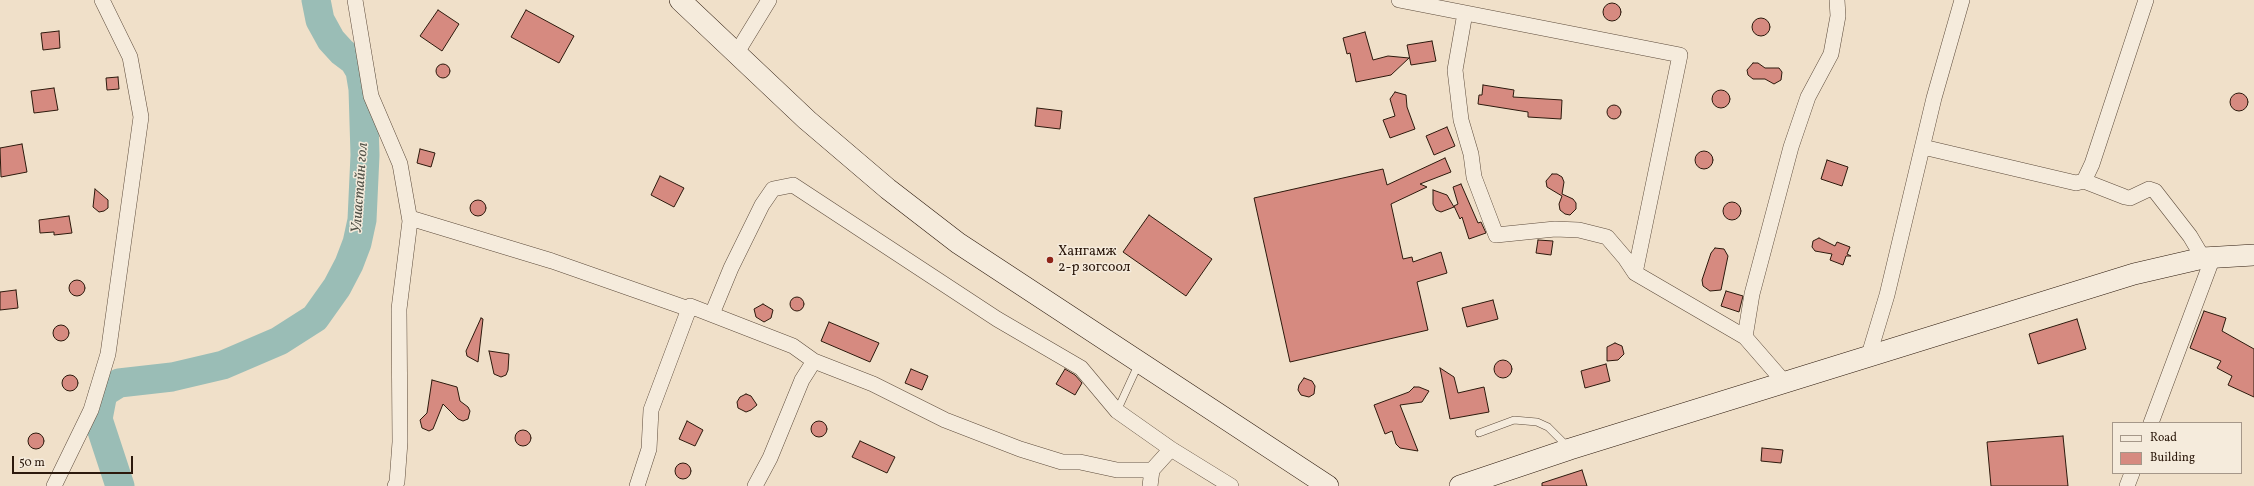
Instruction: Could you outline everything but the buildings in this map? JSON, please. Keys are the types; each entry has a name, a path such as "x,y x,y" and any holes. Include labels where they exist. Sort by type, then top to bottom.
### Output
{"main road":[{"path":"680,0 807,120 888,190 958,242 1328,486"},
{"path":"1460,486 1570,449 1868,358 2134,274 2208,258 2254,255"}],"street":[{"path":"54,486 91,410 108,354 123,256 141,117 130,57 102,0"},
{"path":"355,0 370,96 400,164 410,218 399,309 400,442 397,482 394,486"},
{"path":"736,54 768,0"},
{"path":"1399,0 1680,55 1635,273"},
{"path":"1745,337 1752,294 1791,147 1808,97 1831,54 1838,16 1837,0"},
{"path":"1868,358 1887,295 1923,147 1962,0"},
{"path":"2084,181 2092,164 2146,0"},
{"path":"1465,13 1455,70 1461,120 1471,154 1474,177 1496,235 1555,228 1579,230 1607,237 1625,258 1635,273 1745,337 1785,383"},
{"path":"1923,147 2076,183 2084,181 2125,198 2130,198 2149,189 2155,191 2208,258 2151,422"},
{"path":"712,314 731,268 762,204 773,189 793,185 997,319 1081,368 1117,411 1171,449 1231,486"},
{"path":"410,218 552,261 689,309"},
{"path":"637,486 649,449 651,410 690,306 793,346 814,361 873,384 945,420 1020,449 1062,462 1080,462 1117,470 1152,470"},
{"path":"755,486 770,458 802,380 814,361"},
{"path":"1150,486 1152,470 1171,449"},
{"path":"2127,486 2132,474"}],"lane":[{"path":"1117,411 1140,361"},
{"path":"1479,433 1514,420 1537,422 1548,427 1570,449"}],"waterway":[{"name":"Улиастайн гол","path":"120,486 98,419 103,393 119,383 172,377 223,365 279,341 315,318 337,287 349,264 357,243 362,220 365,155 363,89 360,71 354,61 342,52 331,40 320,20 316,0"}],"place":[{"name":"Хангамж 2-р зогсоол","path":"1050,260"}]}
